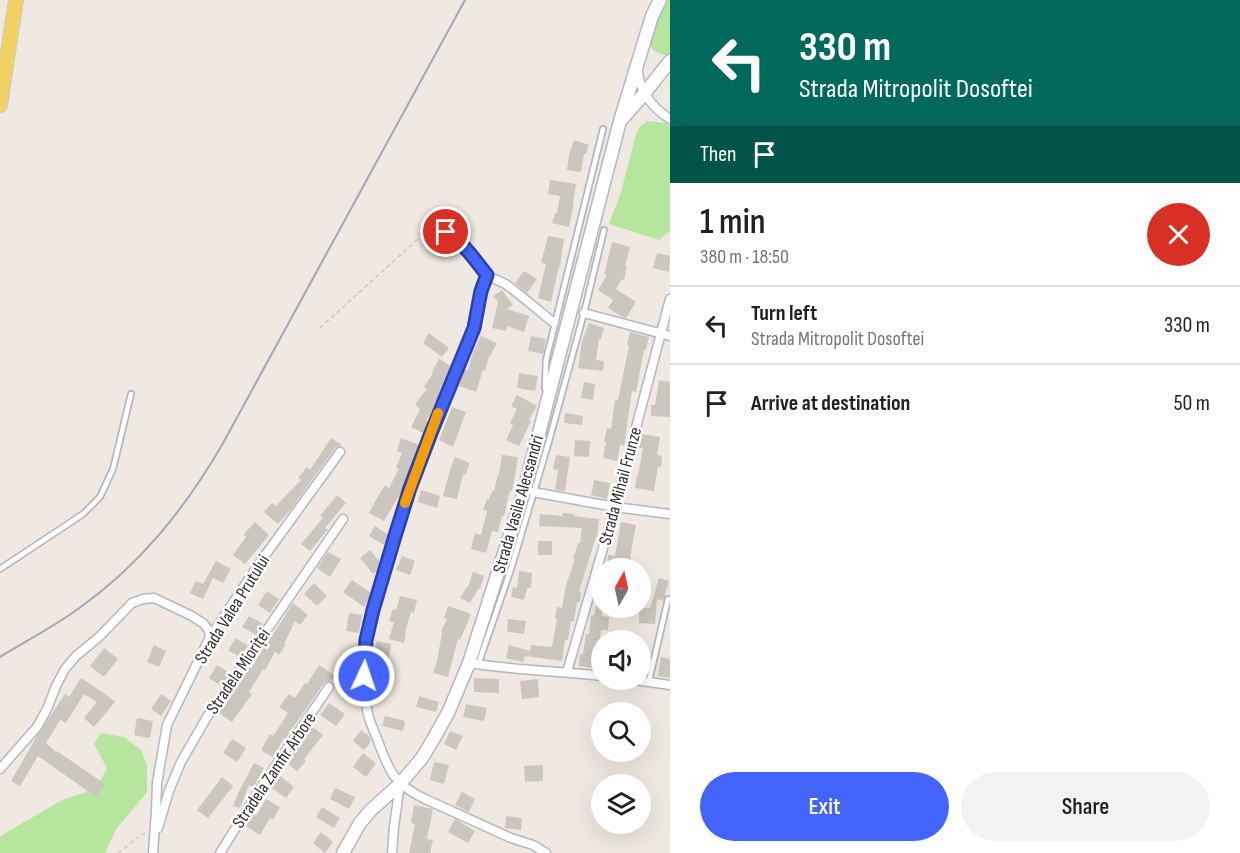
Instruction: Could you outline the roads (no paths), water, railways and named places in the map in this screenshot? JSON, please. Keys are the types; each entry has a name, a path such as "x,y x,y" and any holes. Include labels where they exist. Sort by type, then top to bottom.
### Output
{"main road":[{"path":"0,105 15,0"},
{"name":"Strada Vasile Alecsandri","path":"344,853 360,823 400,784 422,758 474,664 524,491 620,121 652,16 660,0"},
{"path":"620,121 670,61"}],"street":[{"path":"638,66 639,83 644,94 670,119"},
{"path":"426,234 446,232 456,238 487,275 505,284 554,322"},
{"path":"487,275 481,291 474,328 448,388 410,488 373,610 366,640 364,676 367,710 387,765 400,784 423,798 511,838 533,845 546,853"},
{"name":"Strada Mihail Frunze","path":"567,672 615,507 670,299"},
{"path":"584,313 670,336"},
{"name":"Strada Valea Prutului","path":"153,853 157,783 167,725 210,637 261,561 340,452"},
{"path":"533,492 615,507 670,514"},
{"name":"Stradela Mioriței","path":"155,833 181,762 207,717 343,519"},
{"path":"0,769 37,727 65,669 132,603 154,598 204,624 210,637"},
{"path":"474,664 591,675"},
{"path":"651,681 670,685"},
{"name":"Stradela Zamfir Arbore","path":"220,853 329,687"},
{"path":"392,853 400,784"}],"lane":[{"path":"545,412 546,360 603,129"},
{"path":"474,664 511,569 584,313 604,230"},
{"path":"0,569 83,514 100,497 113,469 131,394"},
{"path":"651,672 668,599"}],"railway":[{"path":"0,657 78,609 121,574 159,535 192,492 222,445 465,0"}]}
